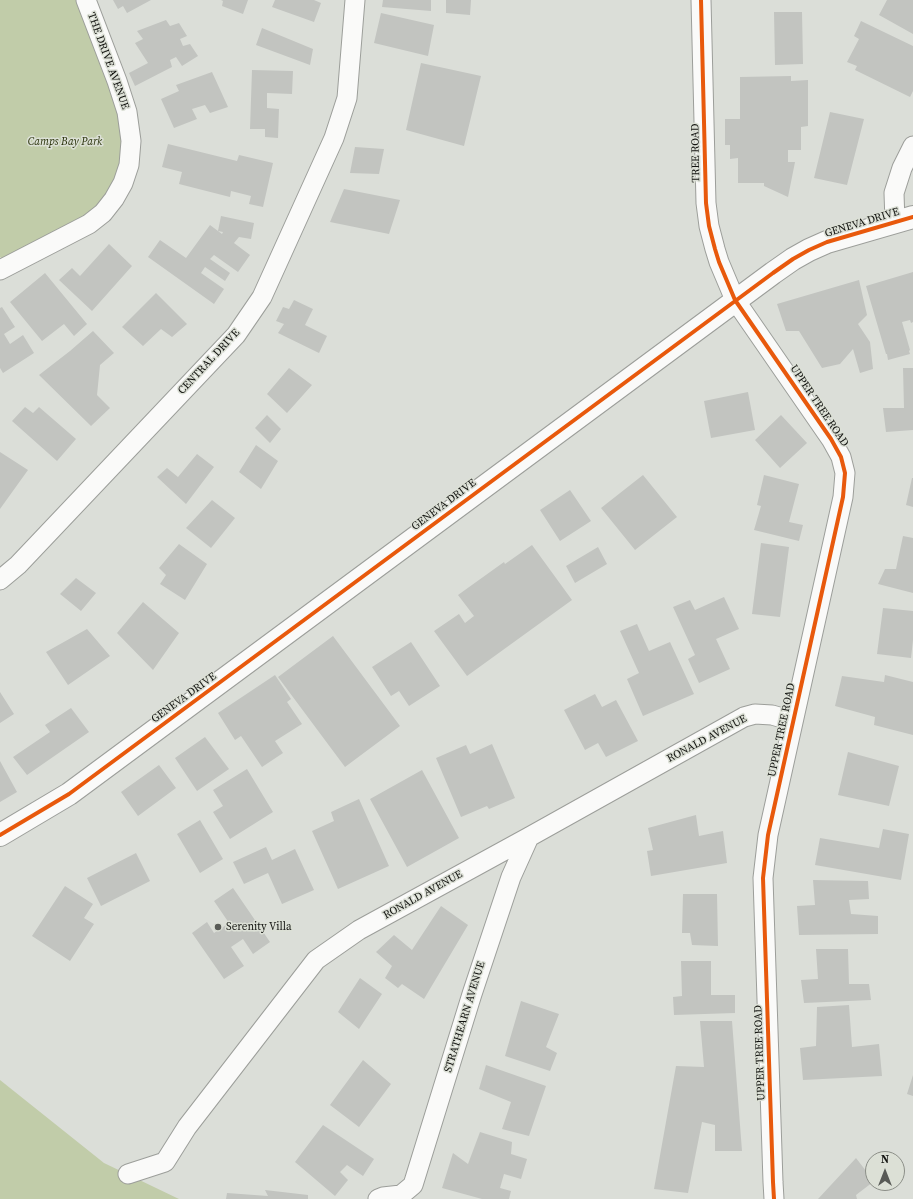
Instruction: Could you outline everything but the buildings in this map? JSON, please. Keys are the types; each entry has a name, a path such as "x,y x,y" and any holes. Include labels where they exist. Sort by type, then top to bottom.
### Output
{"street":[{"name":"THE DRIVE AVENUE","path":"0,270 89,224 103,213 114,199 123,183 129,164 132,142 127,112 117,81 86,0"},
{"name":"CENTRAL DRIVE","path":"0,580 18,565 236,334 262,297 334,138 347,98 355,0"},
{"name":"TREE ROAD","path":"701,0 706,203 709,226 715,249 735,300"},
{"path":"904,220 894,193 902,168 913,146"},
{"name":"GENEVA DRIVE","path":"0,835 69,794 735,300 793,259 827,242 904,220"},
{"name":"UPPER TREE ROAD","path":"735,300 831,439 841,457 845,473 843,497 768,835 763,878 774,1199"},
{"name":"RONALD AVENUE","path":"128,1174 166,1162 187,1127 316,960 359,930 744,717 755,714 772,715 793,721"},
{"name":"STRATHEARN AVENUE","path":"378,1199 383,1197 402,1197 413,1185 472,994 508,884 529,837"}],"green space":[{"name":"Camps Bay Park","path":"0,0 86,0 131,141 114,199 11,264 0,257"},
{"path":"0,1080 104,1163 179,1199 0,1199"}],"cycle path":[{"path":"701,0 706,203 709,226 715,249 735,300 831,439 841,457 845,473 843,497 768,835 763,878 774,1199"},
{"path":"0,835 69,794 793,259 827,242 913,217"}],"place":[{"name":"Serenity Villa","path":"218,927"}]}
